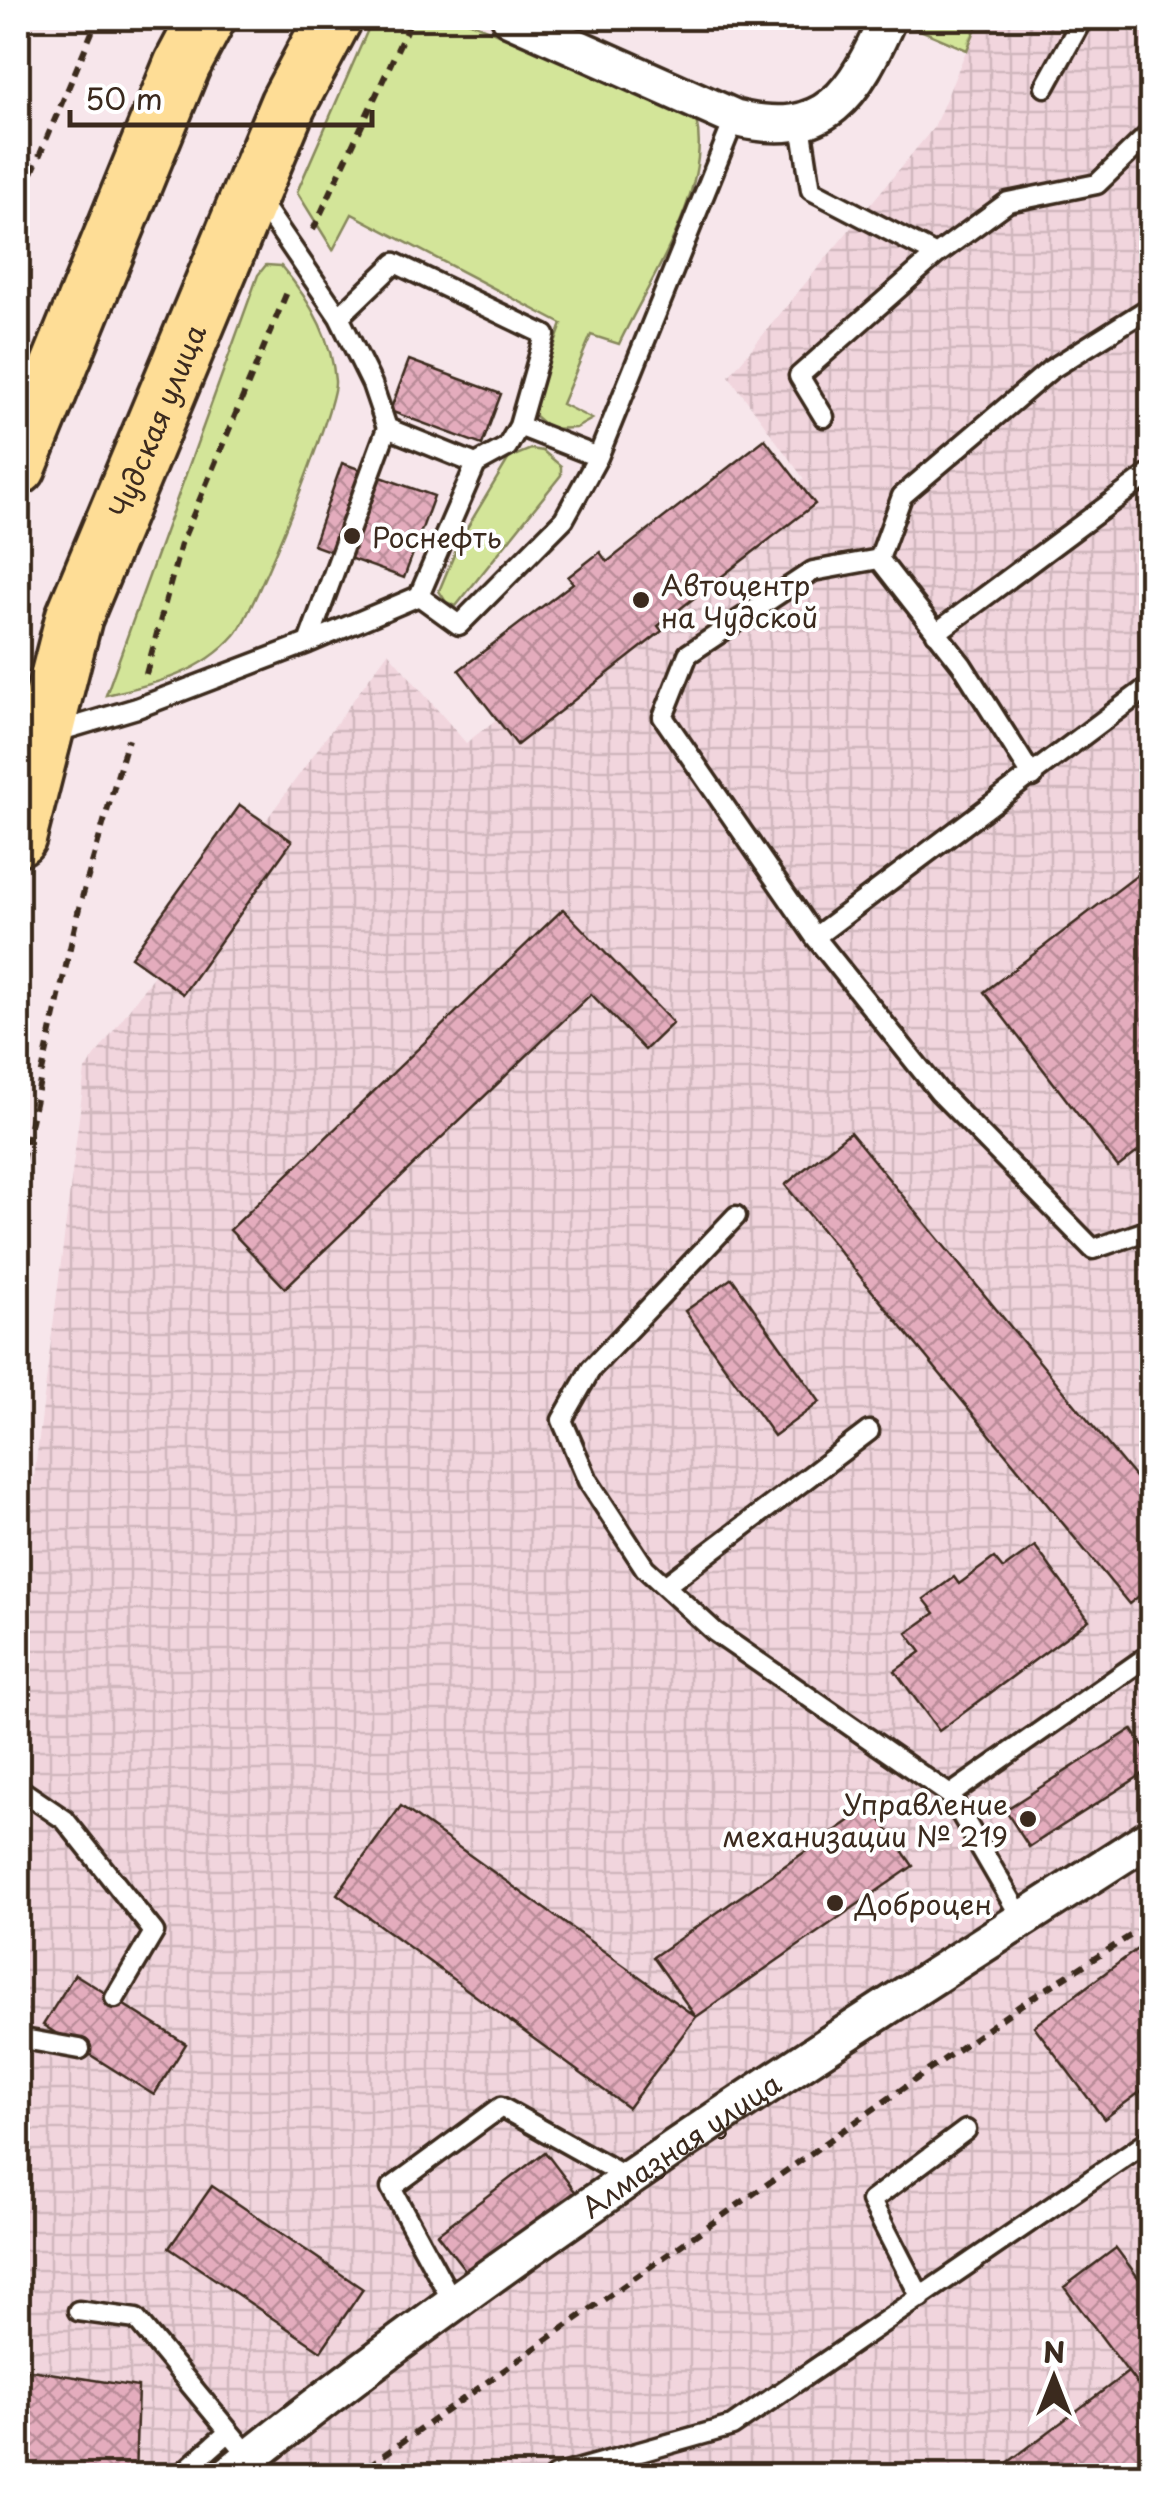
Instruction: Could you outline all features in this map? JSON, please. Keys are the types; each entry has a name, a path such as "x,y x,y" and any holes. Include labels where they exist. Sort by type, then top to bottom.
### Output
{"highway":[{"path":"18,467 182,65 207,18"},
{"name":"Чудская улица","path":"18,838 74,617 288,104 334,18"}],"street":[{"path":"510,18 735,118 768,126 800,124 838,103 866,67 888,18"},
{"name":"Алмазная улица","path":"235,2455 632,2180 1152,1836"}],"lane":[{"path":"1045,87 1083,18"},
{"path":"419,596 459,624 564,520 598,458 735,118"},
{"path":"800,124 811,190 936,255"},
{"path":"824,417 800,376 936,255 1008,202 1097,184 1152,131"},
{"path":"252,190 302,257 339,316 372,384 387,428 308,643"},
{"path":"43,736 137,708 419,596 476,464 508,447 545,336 395,263 339,316"},
{"path":"879,559 902,496 1050,370 1152,306"},
{"path":"518,426 598,458"},
{"path":"387,428 476,464"},
{"path":"936,633 1152,472"},
{"path":"879,559 936,633 1033,777"},
{"path":"879,559 813,571 688,654 663,717 815,937 938,1092 1093,1249 1152,1228"},
{"path":"815,937 1152,684"},
{"path":"736,1216 591,1370 562,1420 588,1481 645,1568 715,1632 950,1796 1022,1920"},
{"path":"664,1586 869,1432"},
{"path":"950,1796 1152,1653"},
{"path":"18,1788 65,1820 154,1932 115,1998"},
{"path":"18,2038 80,2049"},
{"path":"454,2304 390,2188 501,2107 632,2180"},
{"path":"920,2298 871,2201 966,2130"},
{"path":"555,2476 732,2426 1152,2138"},
{"path":"78,2311 136,2319 235,2455 179,2476"}],"path":[{"path":"18,206 98,18"},
{"path":"18,1179 79,908 181,544 302,257 412,18"},
{"path":"354,2476 1021,2005 1152,1922"}],"shaded area":[{"path":"980,18 1151,18 1151,2475 18,2476 18,1606 85,1070 388,652 466,743 804,479 729,376 934,127"}],"green space":[{"path":"373,18 461,18 696,119 699,146 687,204 619,344 591,335 562,404 592,419 576,428 550,429 535,416 534,402 562,324 352,214 333,250 297,192"},
{"path":"980,18 967,50 899,21"},
{"path":"266,265 281,266 301,292 324,334 333,365 332,398 309,467 276,552 235,635 192,668 106,695 258,275"},
{"path":"531,449 543,451 561,466 561,475 456,606 446,602 439,591 461,538 509,458"}],"building":[{"path":"409,360 501,394 482,445 390,411"},
{"path":"765,439 815,504 658,626 662,631 517,745 459,670 573,583 568,577 600,552 607,562"},
{"path":"342,463 434,496 404,578 313,545"},
{"path":"240,805 292,841 183,994 131,957"},
{"path":"1152,864 1152,1141 1118,1167 984,992"},
{"path":"563,909 673,1023 645,1050 591,994 285,1288 230,1230"},
{"path":"850,1132 1152,1498 1152,1586 1129,1604 785,1185"},
{"path":"732,1278 820,1402 774,1436 685,1311"},
{"path":"1035,1546 1089,1620 939,1731 895,1671 921,1652 907,1633 935,1613 924,1599 954,1577 959,1584 994,1558 1003,1569"},
{"path":"1132,1729 1152,1759 1152,1768 1029,1847 1005,1810"},
{"path":"401,1806 696,2017 628,2108 337,1894"},
{"path":"871,1806 913,1866 696,2017 653,1957"},
{"path":"1152,1938 1152,2083 1104,2119 1034,2026"},
{"path":"75,1974 186,2044 154,2095 43,2025"},
{"path":"545,2152 577,2194 470,2276 437,2234"},
{"path":"212,2186 363,2289 321,2351 169,2248"},
{"path":"1116,2248 1152,2296 1152,2404 1064,2287"},
{"path":"18,2368 138,2387 135,2476 18,2476"},
{"path":"1128,2372 1152,2404 1152,2476 990,2476"}],"place":[{"name":"Роснефть","path":"352,536"},
{"name":"Автоцентр на Чудской","path":"641,600"},
{"name":"Управление механизации № 219","path":"1028,1819"},
{"name":"Доброцен","path":"835,1903"}]}
